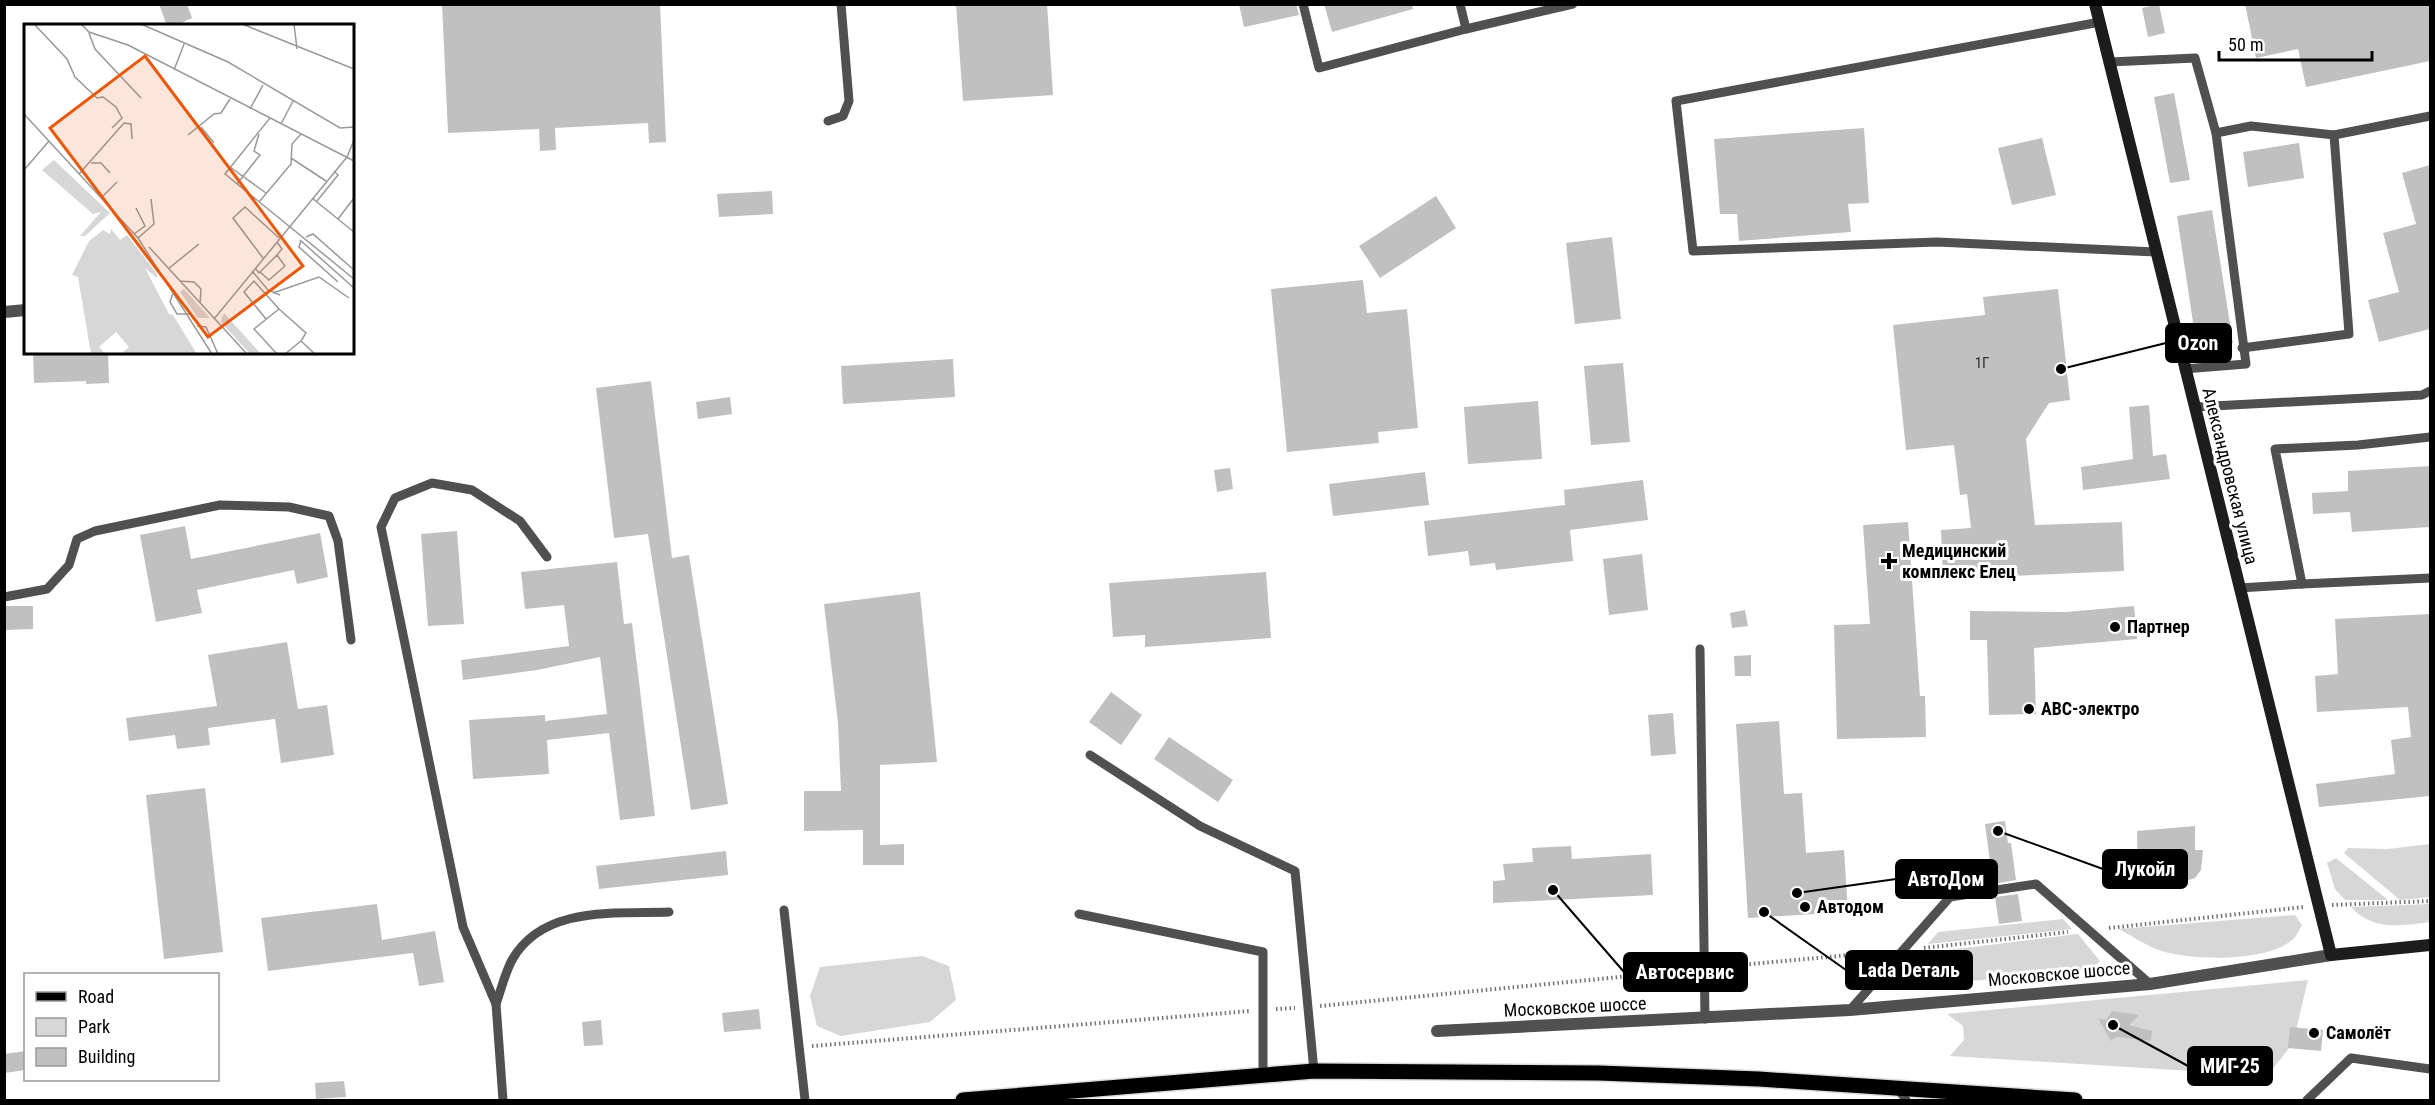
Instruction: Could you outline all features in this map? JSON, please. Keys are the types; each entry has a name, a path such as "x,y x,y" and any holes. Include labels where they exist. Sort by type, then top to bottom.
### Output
{"main road":[{"path":"963,1101 1314,1071 1599,1073 1759,1078 2075,1101"}],"street":[{"name":"Александровская улица","path":"2096,4 2184,369 2331,955"},
{"path":"4,312 24,310"},
{"name":"Московское шоссе","path":"1437,1031 1850,1010 2150,984 2331,955 2430,945"}],"lane":[{"path":"828,121 843,116 849,101 841,4"},
{"path":"1303,4 1319,68 1466,29 1573,4"},
{"path":"1460,4 1466,29"},
{"path":"2100,22 1676,101 1693,251 1937,242 2156,252"},
{"path":"2110,62 2195,58 2216,133 2242,348 2246,364 2184,369"},
{"path":"2216,133 2251,126 2334,135 2430,116"},
{"path":"2242,348 2349,334 2334,135"},
{"path":"2194,407 2422,395 2430,391"},
{"path":"2302,584 2275,449 2358,445 2430,437"},
{"path":"503,1101 496,1004 463,927 381,527 394,498 432,483 472,490 520,521 547,556"},
{"path":"4,597 47,589 69,565 77,539 95,531 220,505 289,507 329,516 338,541 351,640"},
{"path":"2239,588 2430,578"},
{"path":"1700,649 1705,1019"},
{"path":"1090,755 1200,826 1295,871 1314,1071"},
{"path":"1850,1010 1950,897 2036,884 2150,984"},
{"path":"784,910 805,1101"},
{"path":"496,1004 512,960 528,939 553,923 579,916 669,912"},
{"path":"1080,914 1263,952 1263,1075"},
{"path":"2307,1101 2351,1058 2430,1069"},
{"path":"1897,1087 1906,1101"}],"path":[{"path":"799,1047 1308,1007 1902,951 2319,906 2430,901"}],"green space":[{"path":"2430,844 2430,897 2400,900 2344,853 2348,848 2388,849"},
{"path":"2336,858 2388,900 2345,900 2335,889 2327,863"},
{"path":"2430,904 2430,922 2409,925 2378,923 2360,915 2351,907"},
{"path":"2295,915 2302,925 2294,939 2264,953 2226,958 2170,953 2151,947 2119,929"},
{"path":"2063,919 2072,929 1928,944 1938,932"},
{"path":"2078,934 2100,961 2091,970 1916,986 1913,978 1924,953"},
{"path":"922,956 949,966 956,1000 930,1022 841,1036 817,1026 810,996 820,967"},
{"path":"2308,980 2293,1043 2272,1070 2239,1074 1950,1056 1964,1040 1963,1026 1947,1014"}],"building":[{"path":"159,4 187,4 192,18 179,24 166,24"},
{"path":"442,4 660,4 666,142 649,143 648,123 555,128 556,150 540,151 539,129 448,133"},
{"path":"956,4 1047,4 1053,95 963,101"},
{"path":"1239,4 1296,4 1299,15 1244,27"},
{"path":"1324,4 1412,4 1413,9 1332,32"},
{"path":"2159,4 2165,33 2148,37 2142,8"},
{"path":"2245,4 2430,4 2430,61 2306,87 2298,49 2256,58"},
{"path":"2174,93 2190,180 2170,183 2154,97"},
{"path":"1864,128 1869,203 1848,204 1851,232 1739,241 1737,214 1720,214 1714,139"},
{"path":"2042,138 2056,195 2012,205 1998,148"},
{"path":"2299,143 2304,178 2248,187 2243,152"},
{"path":"2430,165 2430,329 2379,342 2368,300 2399,292 2383,233 2416,224 2402,173"},
{"path":"772,191 773,214 719,217 717,194"},
{"path":"1436,196 1456,228 1380,278 1359,246"},
{"path":"2212,210 2233,343 2197,349 2177,216"},
{"path":"1612,237 1621,319 1575,324 1566,243"},
{"path":"1363,280 1367,313 1407,309 1418,428 1378,432 1379,443 1287,452 1271,289"},
{"path":"2058,289 2070,400 2049,403 2026,439 2035,525 2122,522 2124,571 1943,579 1941,530 1971,528 1967,494 1960,495 1954,445 1906,450 1893,325 1985,315 1983,297"},
{"path":"33,354 108,354 109,383 86,384 86,381 34,383"},
{"path":"953,359 955,397 843,404 841,366"},
{"path":"1623,363 1630,442 1591,445 1584,366"},
{"path":"651,381 672,558 689,555 728,804 691,810 648,534 614,538 596,388"},
{"path":"730,397 732,414 698,419 696,402"},
{"path":"1538,401 1542,459 1468,464 1464,407"},
{"path":"2149,405 2153,456 2166,454 2170,479 2083,490 2081,467 2133,459 2129,407"},
{"path":"2430,466 2430,527 2352,532 2350,512 2313,514 2312,493 2348,491 2348,471"},
{"path":"1230,468 1233,489 1217,492 1214,470"},
{"path":"1425,472 1429,505 1333,516 1329,484"},
{"path":"1643,480 1648,520 1570,530 1573,561 1496,570 1495,563 1470,566 1468,551 1428,556 1424,521 1565,505 1564,490"},
{"path":"1908,522 1920,696 1925,696 1926,737 1837,739 1834,625 1870,624 1863,525"},
{"path":"185,526 191,559 320,533 328,577 297,584 294,570 197,590 202,613 156,622 140,535"},
{"path":"457,531 464,624 428,626 421,534"},
{"path":"1642,554 1648,610 1609,615 1603,559"},
{"path":"617,562 624,624 632,623 655,816 620,820 609,733 547,740 549,774 473,779 469,720 545,715 545,721 607,714 600,657 537,670 463,680 461,660 569,646 564,605 525,609 521,572"},
{"path":"1266,572 1271,638 1145,647 1145,635 1113,637 1109,583"},
{"path":"920,592 937,762 880,765 880,845 904,844 904,865 863,865 863,830 804,831 804,791 841,791 838,723 824,604"},
{"path":"4,606 33,606 33,629 4,630"},
{"path":"2134,606 2137,639 2034,648 2036,714 1989,715 1987,640 1970,640 1970,611 2066,612"},
{"path":"1745,610 1748,626 1732,628 1730,613"},
{"path":"2430,614 2430,796 2319,807 2316,784 2395,774 2391,740 2411,737 2408,707 2317,712 2315,676 2338,674 2335,619"},
{"path":"287,642 298,709 327,705 334,755 281,763 275,719 208,728 210,745 177,749 175,735 129,741 126,718 217,706 208,655"},
{"path":"1751,655 1751,676 1735,676 1734,656"},
{"path":"1111,692 1142,715 1121,745 1089,722"},
{"path":"1673,713 1676,754 1651,756 1648,715"},
{"path":"1779,721 1784,794 1802,793 1806,853 1844,850 1848,912 1748,918 1736,724"},
{"path":"1169,737 1233,780 1218,802 1154,759"},
{"path":"205,788 223,952 164,959 146,795"},
{"path":"2005,821 2008,843 2011,843 2016,880 1993,884 1985,824"},
{"path":"2195,826 2195,850 2203,850 2201,870 2195,878 2182,882 2138,882 2137,831"},
{"path":"1571,846 1572,859 1651,854 1653,895 1493,903 1493,881 1505,880 1503,864 1533,862 1532,848"},
{"path":"726,851 728,875 599,889 596,866"},
{"path":"2018,894 2022,921 1999,924 1995,897"},
{"path":"377,904 382,940 435,931 444,982 419,986 413,953 268,971 261,918"},
{"path":"759,1009 761,1029 724,1032 722,1013"},
{"path":"2112,1011 2139,1015 2129,1025 2152,1031 2151,1041 2116,1037 2111,1041 2098,1018 2106,1020"},
{"path":"601,1020 603,1045 584,1046 582,1022"},
{"path":"2290,1027 2323,1030 2321,1051 2288,1048"},
{"path":"24,1051 24,1070 4,1073 4,1054"},
{"path":"344,1081 346,1097 316,1099 315,1083"}],"place":[{"name":"Ozon","path":"2061,369"},
{"name":"Медицинский комплекс Елец","path":"1889,561"},
{"name":"Партнер","path":"2115,627"},
{"name":"АВС-электро","path":"2029,709"},
{"name":"Лукойл","path":"1998,831"},
{"name":"Автосервис","path":"1553,890"},
{"name":"АвтоДом","path":"1797,893"},
{"name":"Автодом","path":"1805,907"},
{"name":"Lada Dеталь","path":"1764,912"},
{"name":"МИГ-25","path":"2113,1025"},
{"name":"Самолёт","path":"2314,1033"}]}
